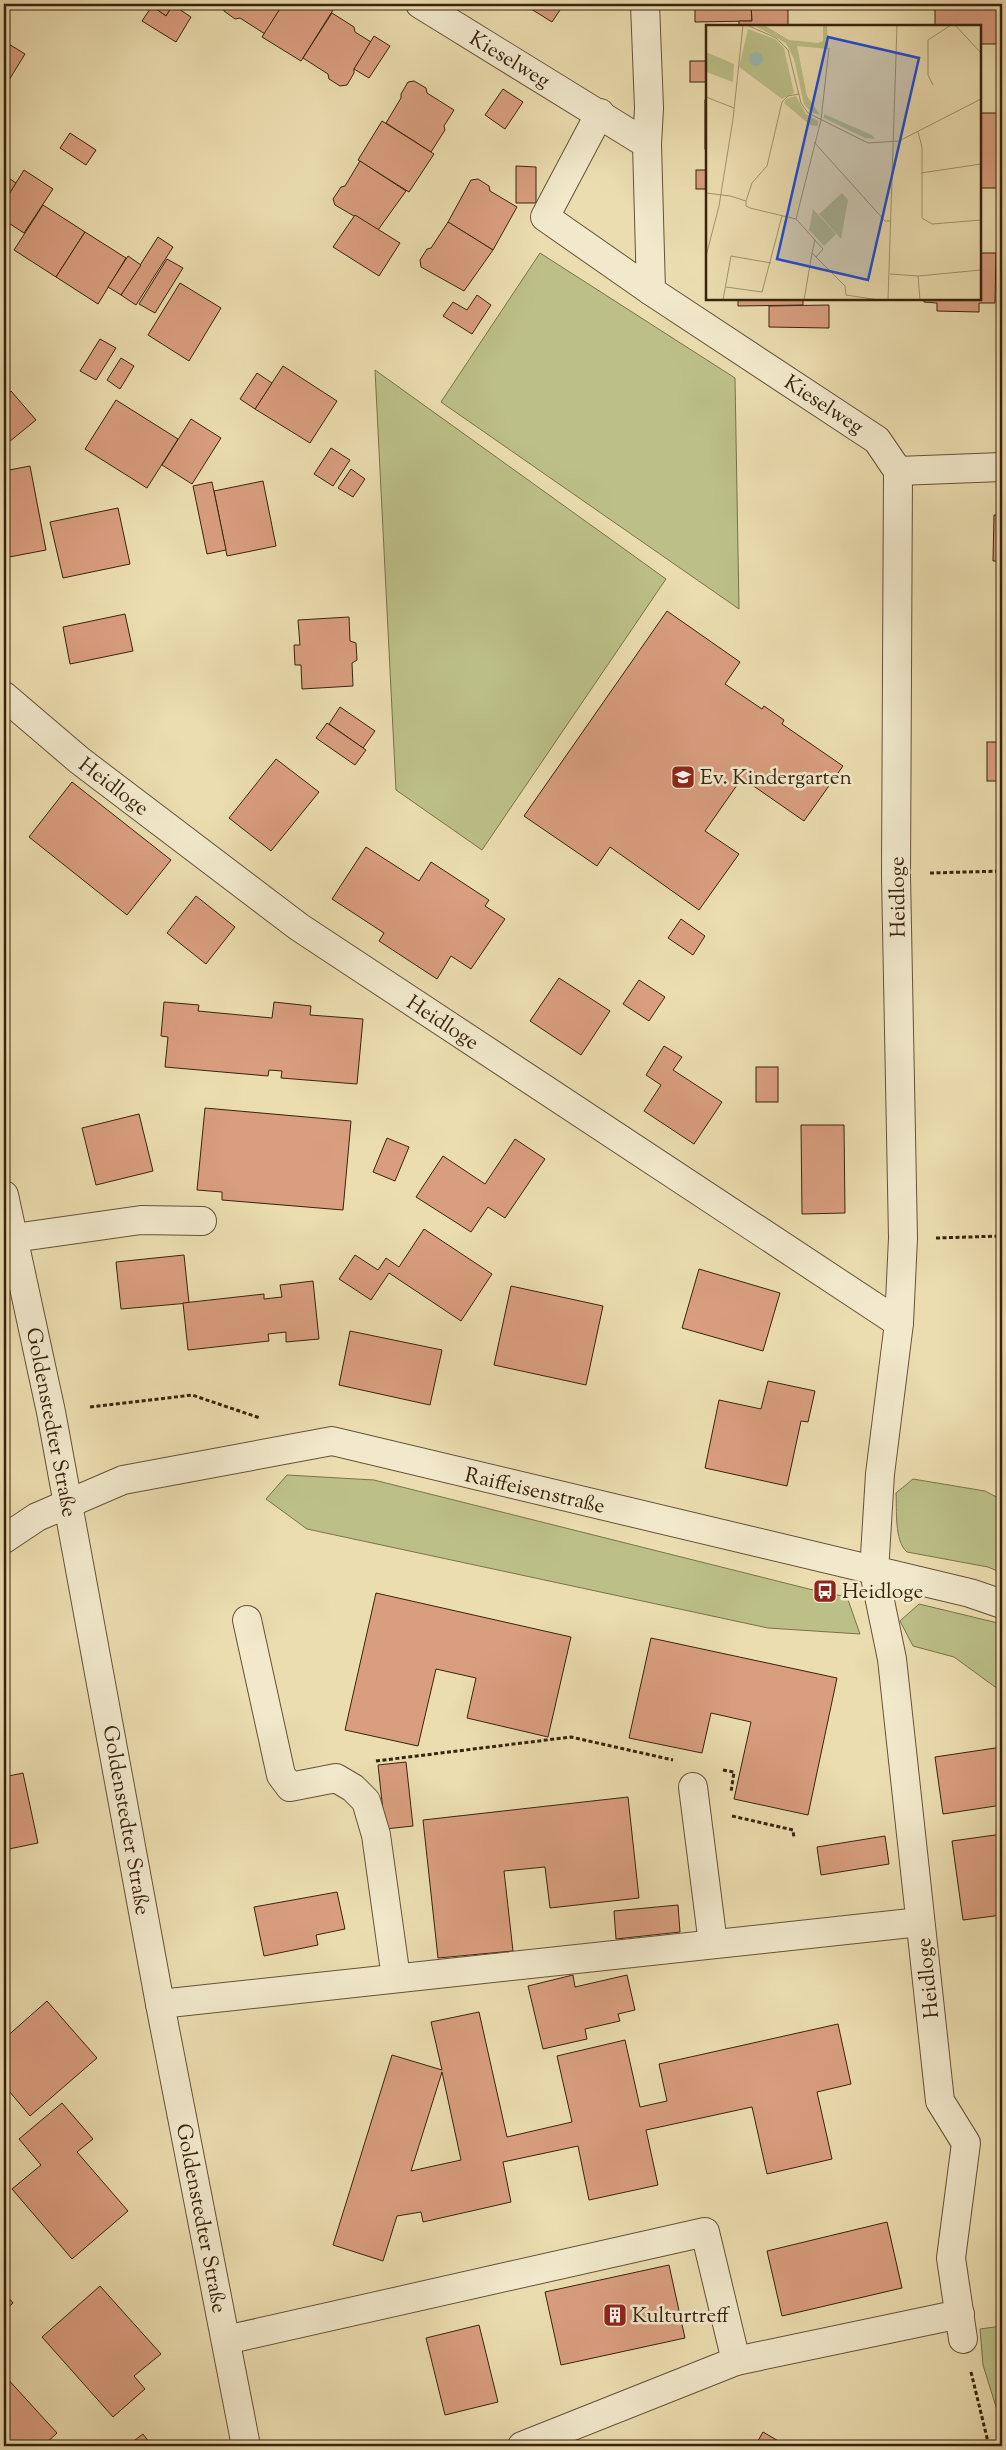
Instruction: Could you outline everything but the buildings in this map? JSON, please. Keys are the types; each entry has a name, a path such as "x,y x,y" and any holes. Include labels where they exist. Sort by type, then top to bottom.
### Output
{"street":[{"name":"Kieselweg","path":"420,4 600,113 647,144"},
{"path":"645,4 652,291"},
{"name":"Kieselweg","path":"600,113 545,217 652,291 877,440 898,471"},
{"path":"898,471 1002,466"},
{"name":"Heidloge","path":"898,471 896,875 903,1238 900,1323 880,1474 874,1572 892,1660 940,2101 966,2142 951,2258 962,2326"},
{"name":"Heidloge","path":"4,696 79,760 299,927 900,1323"},
{"name":"Goldenstedter Straße","path":"4,1195 51,1412 160,2004 246,2446"},
{"path":"14,1238 140,1220 202,1221"},
{"name":"Raiffeisenstraße","path":"4,1539 38,1517 123,1480 332,1441 874,1572 970,1593 1002,1604"},
{"path":"247,1620 281,1775 290,1788 336,1778 353,1788 366,1801 376,1835 396,1978"},
{"path":"693,1787 713,1944"},
{"path":"160,2004 920,1922"},
{"path":"226,2340 704,2232 736,2362"},
{"path":"522,2446 736,2362 962,2326"}],"path":[{"path":"896,875 1002,870"},
{"path":"903,1238 1002,1236"},
{"path":"90,1407 192,1395 267,1420"},
{"path":"346,1784 356,1763 572,1738 678,1761"},
{"path":"716,1768 734,1772 730,1798"},
{"path":"727,1815 793,1830 794,1838"},
{"path":"962,2326 990,2446"}],"green space":[{"path":"540,253 735,378 739,609 441,402"},
{"path":"375,370 666,579 482,850 396,790"},
{"path":"287,1475 374,1480 847,1597 860,1634 768,1628 307,1529 266,1499"},
{"path":"913,1479 985,1491 1002,1500 1002,1573 988,1567 907,1552 898,1533 896,1493"},
{"path":"919,1604 1002,1624 1002,1692 954,1657 913,1646 900,1621"},
{"path":"1002,2326 1002,2426 983,2365 980,2329"}],"place":[{"name":"Ev. Kindergarten","path":"683,777"},
{"name":"Heidloge","path":"825,1591"},
{"name":"Kulturtreff","path":"615,2315"}]}
